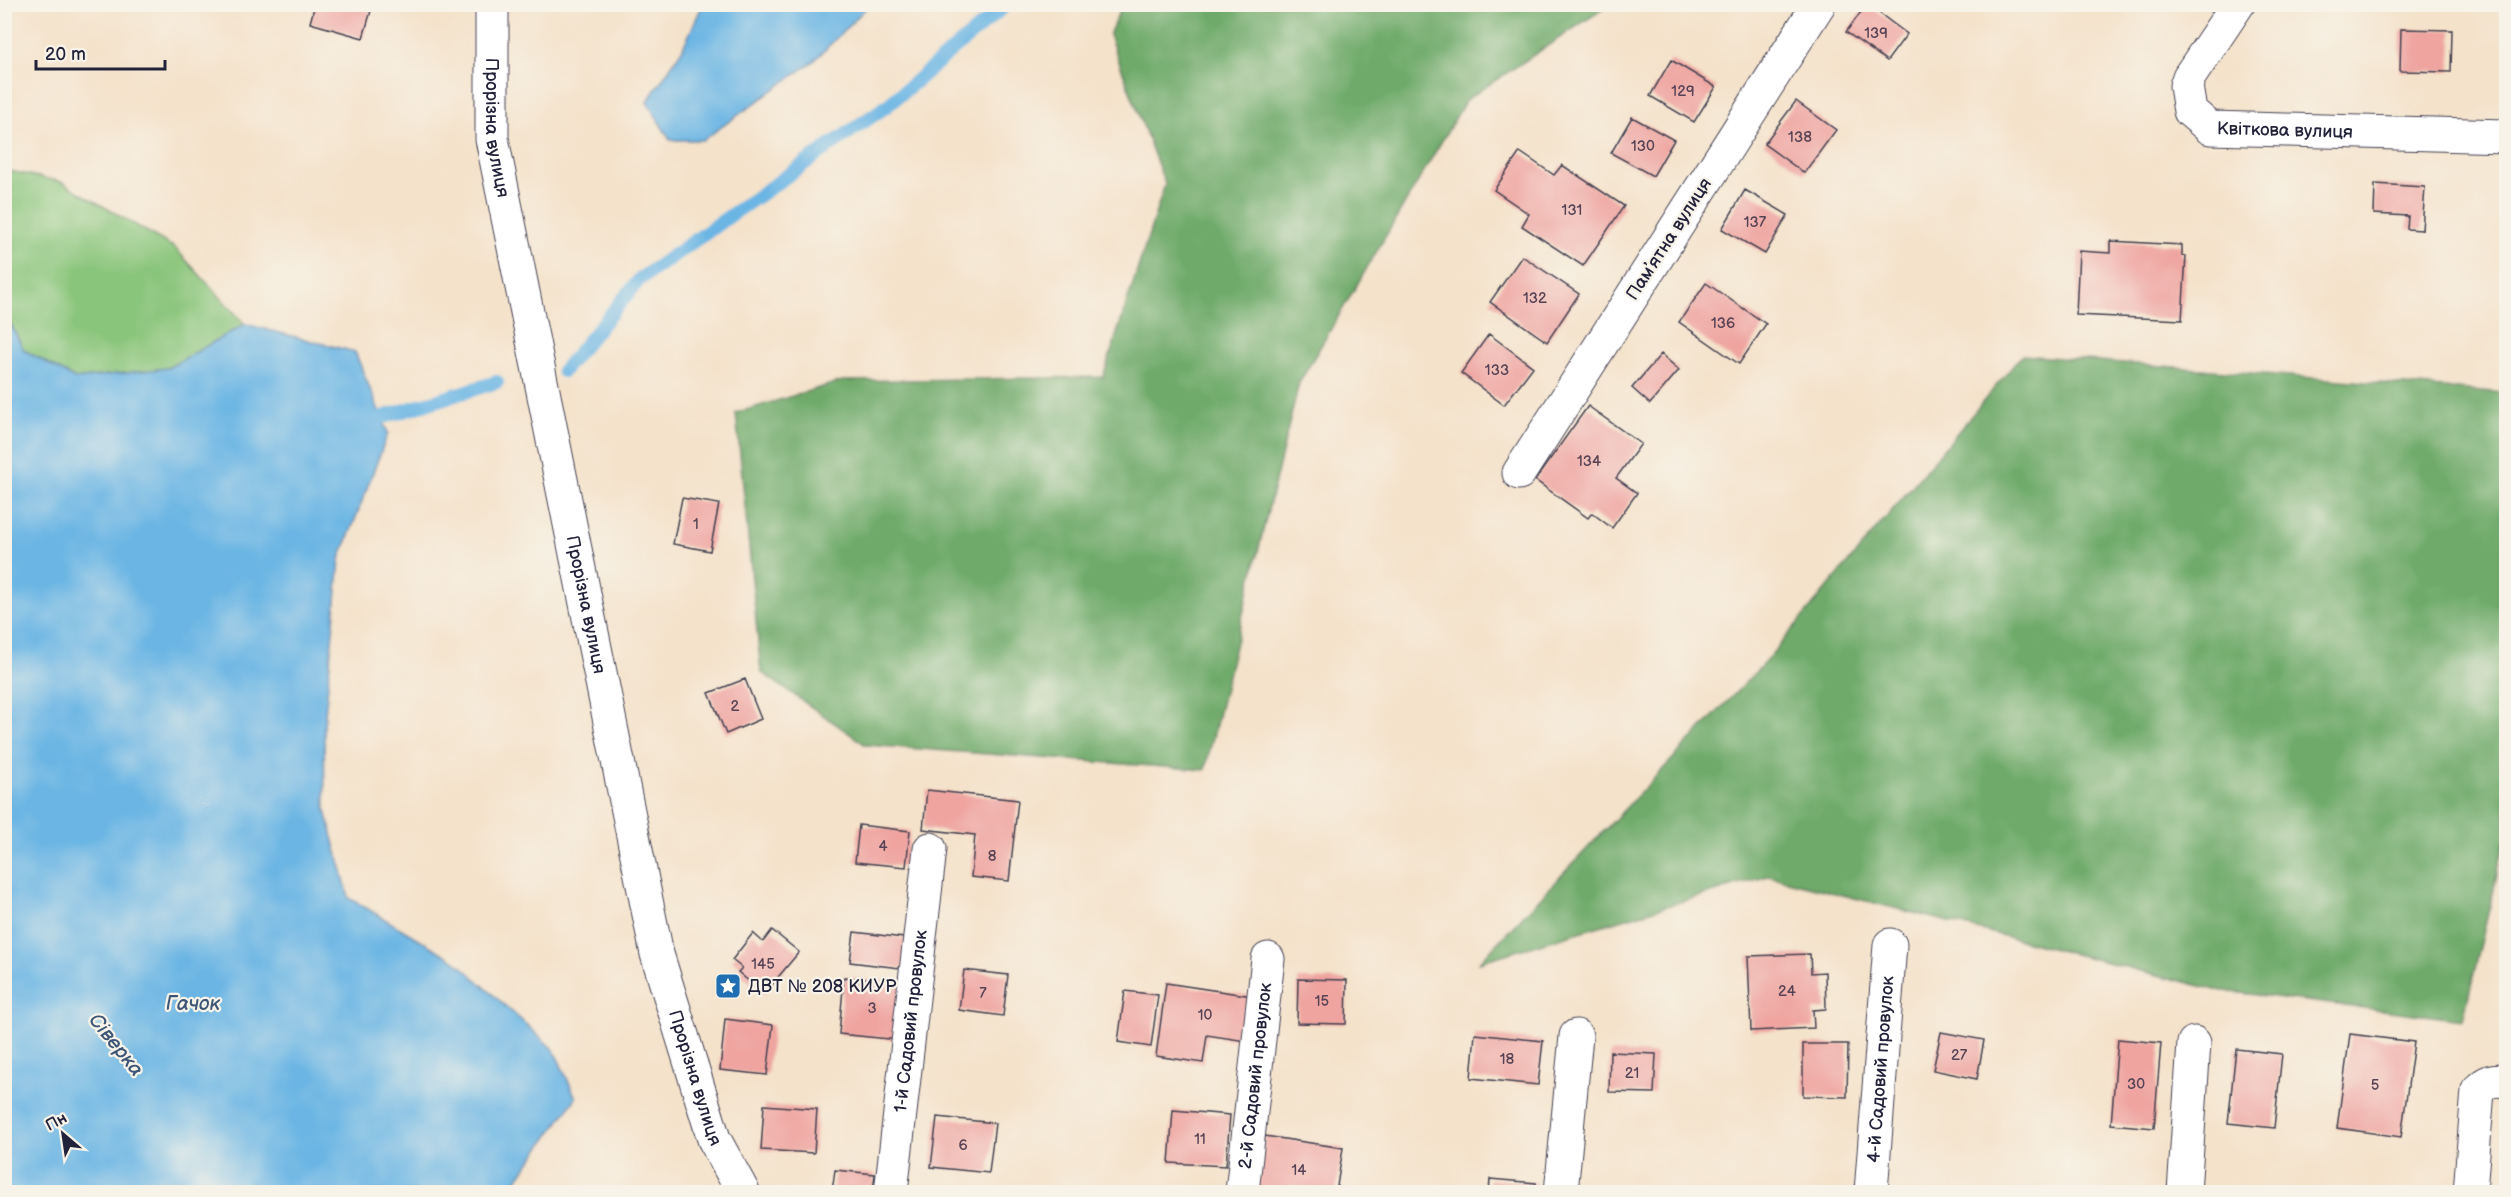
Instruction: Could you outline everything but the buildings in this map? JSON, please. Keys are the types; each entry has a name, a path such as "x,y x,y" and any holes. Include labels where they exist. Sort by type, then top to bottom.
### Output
{"street":[{"name":"Прорізна вулиця","path":"492,4 492,139 657,954 714,1139 742,1192"},
{"name":"Памʼятна вулиця","path":"1519,473 1818,4"},
{"name":"Квіткова вулиця","path":"2238,4 2189,76 2186,86 2190,111 2210,128 2506,136"},
{"name":"1-й Садовий провулок","path":"891,1192 930,849"},
{"name":"4-й Садовий провулок","path":"1872,1192 1890,945"},
{"name":"2-й Садовий провулок","path":"1242,1192 1268,959"},
{"path":"1561,1192 1576,1036"},
{"path":"2184,1192 2194,1043"},
{"path":"2470,1192 2478,1090 2487,1082 2497,1079 2506,1081"}],"green space":[{"path":"1122,5 1609,5 1466,100 1299,383 1205,770 866,745 761,672 736,413 842,381 1103,377 1165,184 1109,35"},
{"path":"5,170 62,182 175,248 245,324 168,368 75,379 24,350 5,312"},
{"path":"2022,355 2506,393 2506,837 2463,1020 2216,990 1768,876 1479,962 1766,661"}],"water":[{"path":"703,4 869,5 814,61 703,140 670,140 647,102 682,50"},
{"name":"Гачок","path":"4,312 24,350 75,379 168,368 245,324 355,352 388,433 340,559 324,726 325,807 349,898 456,961 554,1050 576,1098 508,1192 5,1192"}],"waterway":[{"path":"563,371 640,279 888,105 1007,4"},
{"path":"364,423 497,382"}],"place":[{"name":"ДВТ № 208 КИУР","path":"728,986"}],"water label":[{"name":"Сіверка","path":"116,1045"}]}
